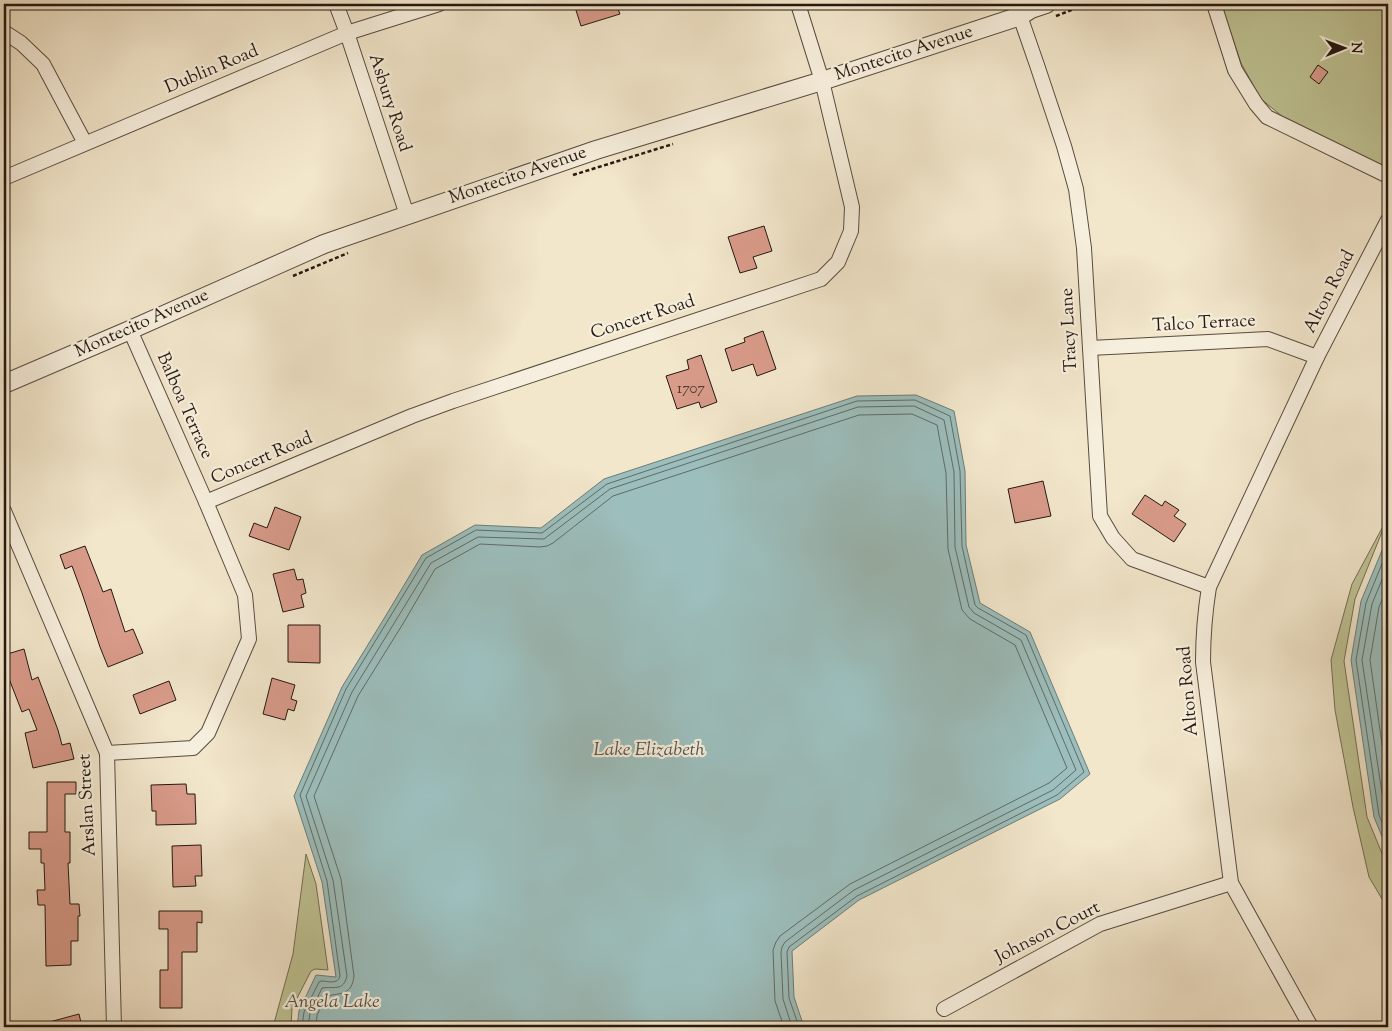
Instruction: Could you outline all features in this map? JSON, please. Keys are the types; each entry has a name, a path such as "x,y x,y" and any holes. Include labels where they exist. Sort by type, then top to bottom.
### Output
{"street":[{"name":"Asbury Road","path":"336,4 407,215"},
{"name":"Dublin Road","path":"4,178 347,34 439,4"},
{"name":"Concert Road","path":"206,502 428,410 820,279 838,262 851,231 852,207 822,81 798,4"},
{"path":"1214,4 1235,70 1256,104 1267,117 1388,176"},
{"name":"Montecito Avenue","path":"4,384 324,244 596,150 822,81 1020,16 1031,9 1050,10"},
{"name":"Tracy Lane","path":"1020,16 1064,146 1076,188 1084,248 1100,516 1113,538 1132,559 1209,587"},
{"path":"4,32 21,43 43,64 85,143"},
{"name":"Alton Road","path":"1311,1027 1231,883 1202,662 1202,638 1209,587 1317,357 1388,220"},
{"name":"Balboa Terrace","path":"107,753 192,748 208,733 249,639 245,595 130,330"},
{"name":"Talco Terrace","path":"1090,348 1268,339 1317,357"},
{"name":"Arslan Street","path":"4,511 107,753 114,1027"},
{"name":"Johnson Court","path":"944,1009 1100,924 1231,883"}],"path":[{"path":"1050,10 1087,4"},
{"path":"571,176 679,142"},
{"path":"285,279 352,251"}],"green space":[{"path":"1221,4 1388,4 1388,170 1283,117 1261,99 1241,63"},
{"path":"1388,517 1355,599 1344,661 1367,817 1388,868 1388,909 1369,877 1353,807 1335,710 1331,660 1352,584"},
{"path":"306,854 316,884 328,970 315,969 311,971 292,1008 291,1027 273,1027 293,954"}],"water":[{"name":"Lake Elizabeth","path":"916,395 954,411 965,471 966,545 980,603 1030,632 1090,774 1060,799 859,900 792,951 794,997 804,1027 297,1027 299,1011 316,975 336,977 322,882 294,796 342,687 422,555 475,525 541,528 604,479 857,396"},
{"path":"1388,536 1388,851 1374,817 1351,660 1361,601"}],"building":[{"path":"574,4 616,4 620,14 581,26"},
{"path":"1318,65 1328,72 1319,84 1310,77"},
{"path":"764,226 772,251 753,257 757,268 740,273 728,237"},
{"path":"763,331 776,369 757,376 753,364 732,371 725,349 745,342 744,338"},
{"path":"701,355 717,402 701,408 699,402 677,409 666,376 689,369 687,360"},
{"path":"1043,481 1051,516 1015,523 1008,489"},
{"path":"1145,495 1162,506 1165,501 1179,510 1174,516 1186,524 1174,542 1132,514"},
{"path":"275,507 301,517 289,550 249,536 254,523 267,528"},
{"path":"85,546 103,592 111,589 125,632 133,629 143,653 108,667 72,566 65,569 60,555"},
{"path":"294,569 297,580 303,579 306,593 301,595 304,607 283,612 273,574"},
{"path":"288,625 320,625 320,663 288,662"},
{"path":"24,649 32,680 38,677 62,745 70,743 74,759 33,768 25,733 37,730 29,709 22,712 4,666 4,655"},
{"path":"272,678 295,685 291,699 297,701 294,711 288,709 285,720 263,714"},
{"path":"169,681 176,700 140,714 133,695"},
{"path":"47,782 76,782 76,794 65,794 65,832 70,832 70,863 68,863 70,904 79,904 80,916 78,916 78,941 71,941 71,965 46,966 45,905 38,905 37,890 45,890 44,863 41,863 41,849 29,849 29,832 47,832"},
{"path":"186,784 187,794 195,794 196,824 156,825 156,811 152,811 151,785"},
{"path":"201,845 202,876 195,876 196,886 173,887 172,846"},
{"path":"159,911 202,911 202,923 197,922 197,952 182,952 182,1008 160,1008 160,970 168,970 168,929 159,929"},
{"path":"79,1014 82,1027 43,1027 42,1024"}],"water label":[{"name":"Angela Lake","path":"332,1002"}]}
